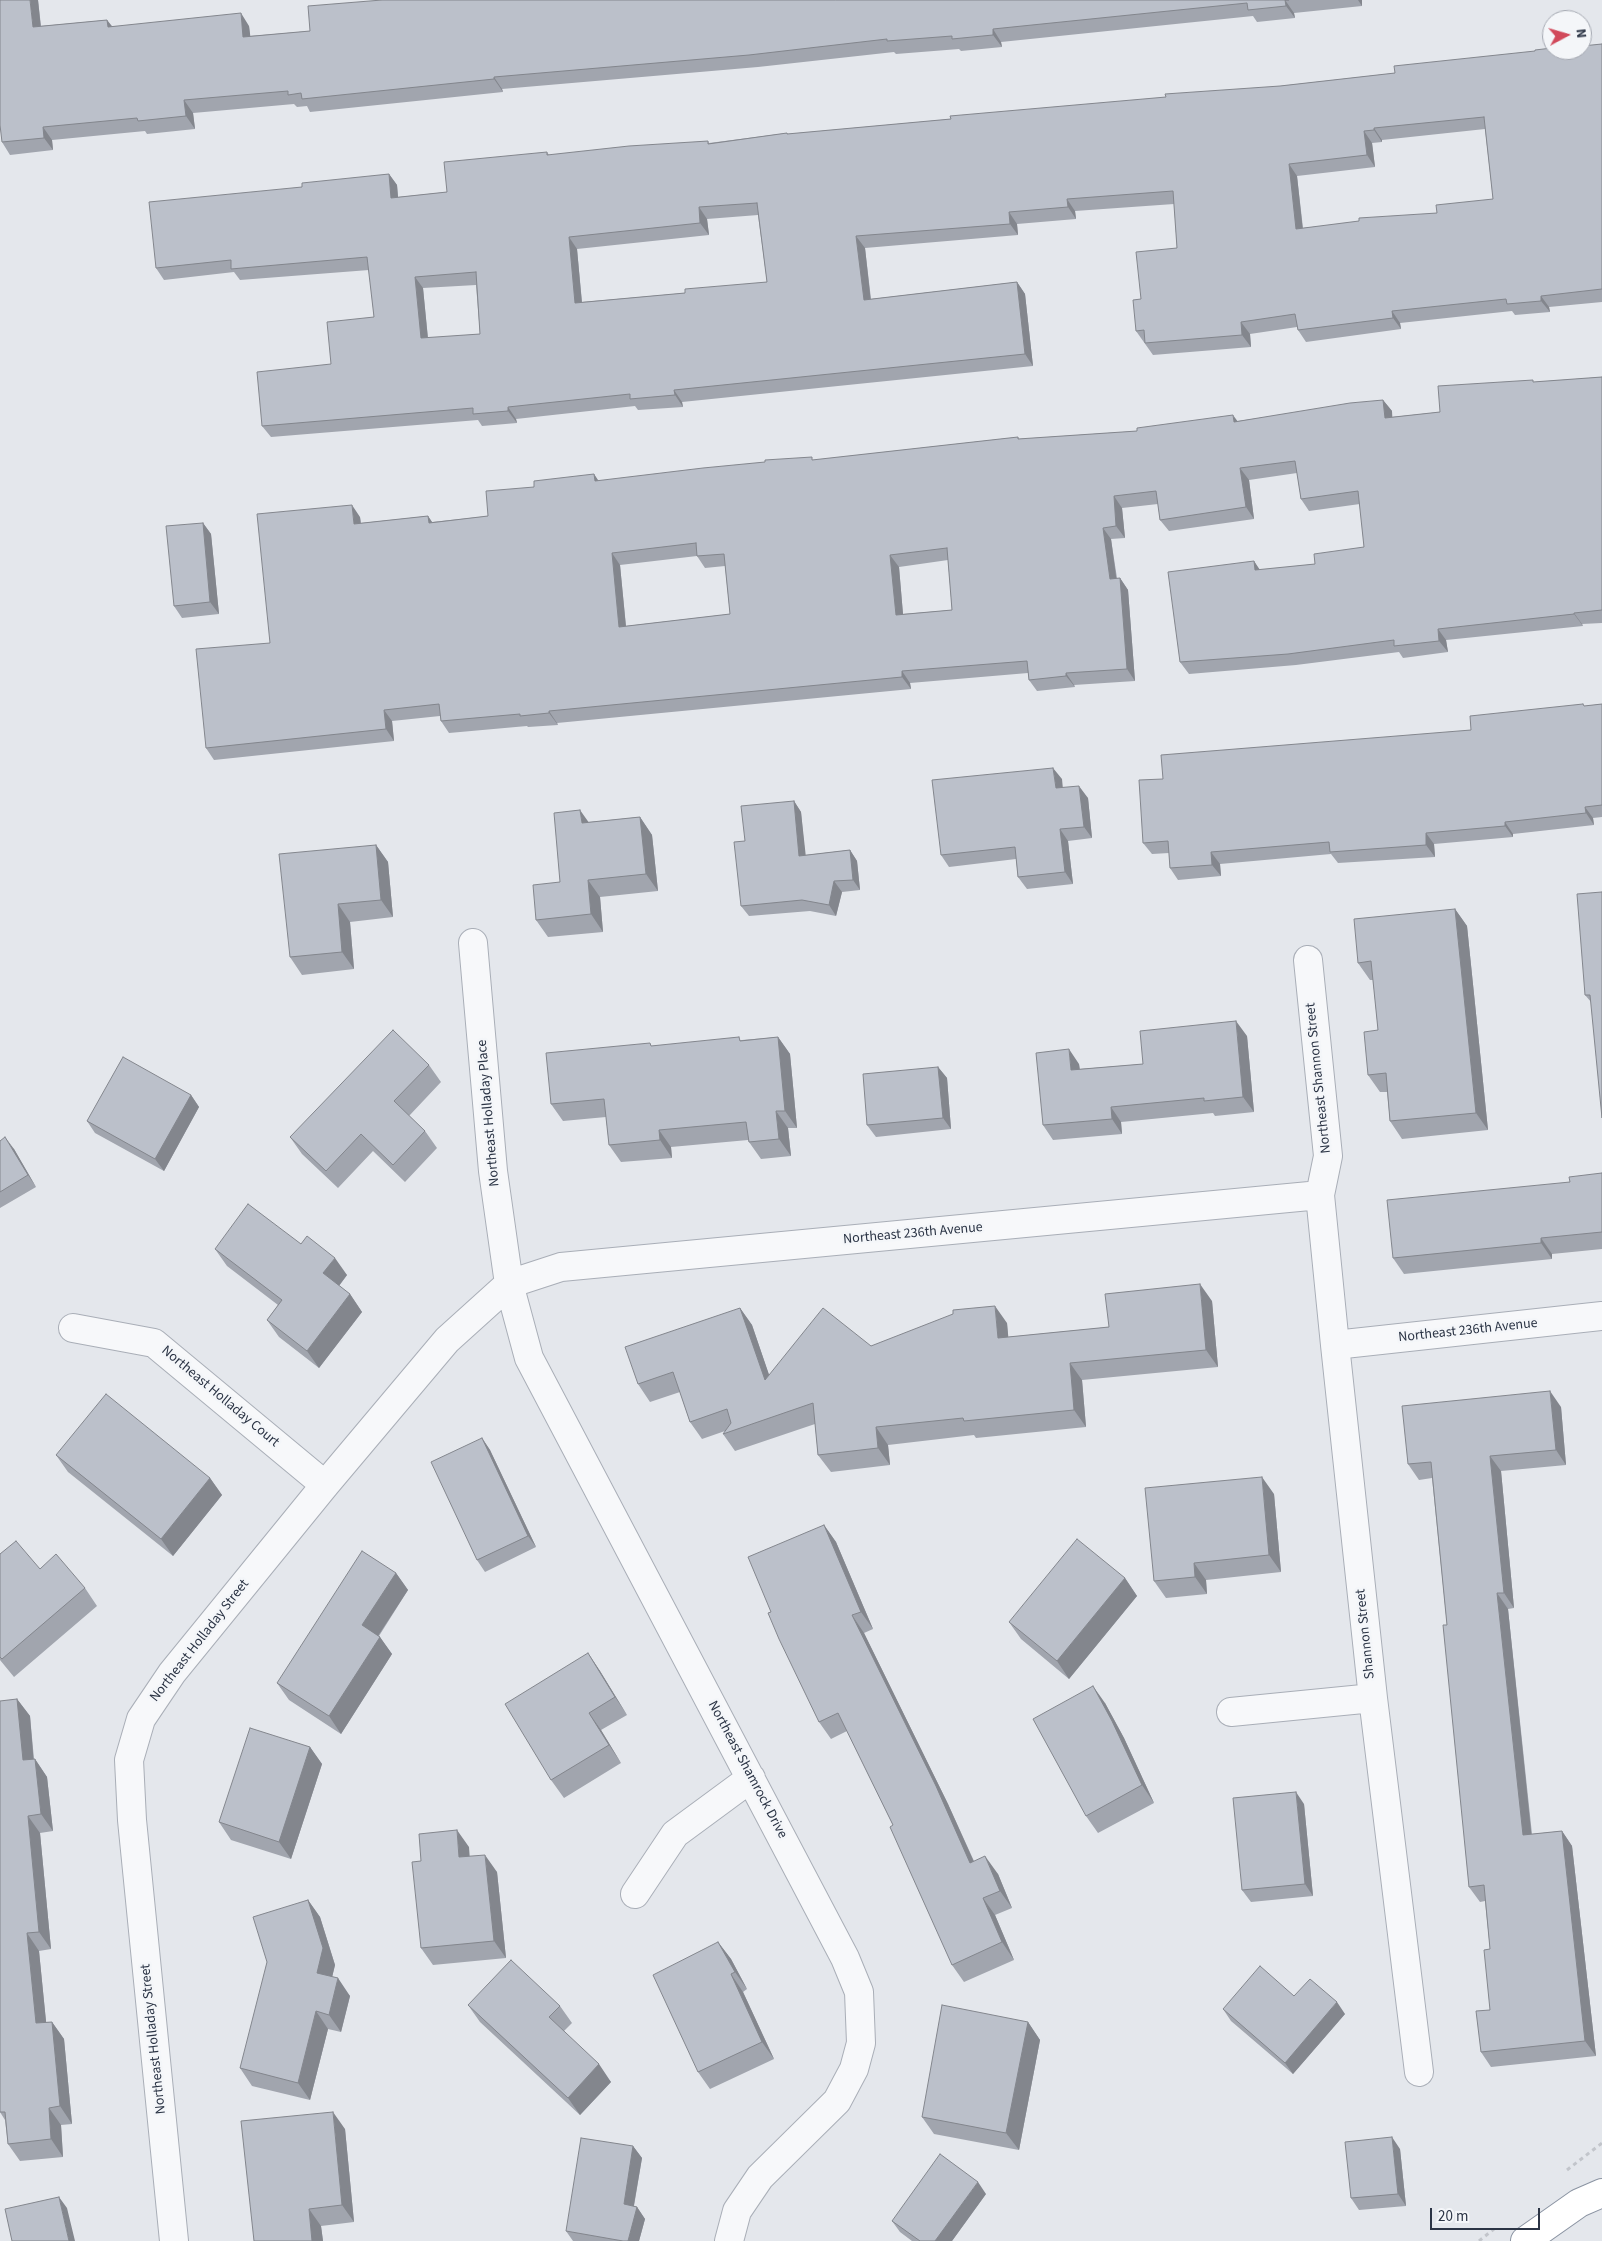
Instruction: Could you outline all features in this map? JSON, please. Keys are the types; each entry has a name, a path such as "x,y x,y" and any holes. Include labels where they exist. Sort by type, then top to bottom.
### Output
{"highway":[{"path":"1525,2241 1579,2203 1602,2193"}],"street":[{"name":"Northeast Holladay Place","path":"473,943 493,1171 509,1284"},
{"name":"Northeast Shannon Street","path":"1308,960 1328,1156 1320,1195"},
{"name":"Northeast 236th Avenue","path":"509,1284 561,1267 1320,1195"},
{"name":"Shannon Street","path":"1320,1195 1373,1698 1419,2072"},
{"name":"Northeast Holladay Street","path":"174,2241 132,1820 129,1760 141,1719 172,1673 325,1485 447,1340 509,1284"},
{"name":"Northeast Shamrock Drive","path":"509,1284 529,1358 845,1958 859,1992 861,2043 854,2069 837,2101 760,2177 737,2211 729,2241"},
{"name":"Northeast 236th Avenue","path":"1335,1345 1602,1316"},
{"name":"Northeast Holladay Court","path":"73,1328 154,1343 325,1485"},
{"path":"1231,1712 1373,1698"},
{"path":"635,1894 675,1834 751,1778"}],"building":[{"path":"0,0 30,0 33,27 107,20 108,27 241,13 243,37 310,31 308,6 382,0 1285,0 1286,6 1248,10 1247,3 993,29 993,35 952,39 952,36 887,41 887,39 749,55 494,77 494,79 302,99 301,93 288,95 288,91 184,100 186,116 138,121 137,118 43,127 44,138 2,142 0,125"},
{"path":"1602,44 1602,289 1541,296 1541,301 1507,304 1506,299 1392,311 1393,318 1298,330 1295,314 1241,322 1242,335 1145,343 1144,330 1136,331 1133,300 1141,299 1136,252 1177,248 1173,191 1067,199 1068,207 1009,212 1010,224 856,236 864,300 1017,282 1025,354 674,390 675,395 630,399 630,394 508,407 508,411 473,414 473,408 262,426 257,372 331,364 327,322 374,317 367,257 231,269 231,260 156,268 149,202 302,187 302,183 389,174 391,198 447,192 444,162 547,152 547,155 629,146 708,141 708,144 787,133 951,119 950,116 1166,97 1165,94 1280,86 1395,73 1394,66 1542,49 1542,60 1592,60 1592,45","holes":["1484,117 1493,199 1436,205 1437,213 1359,218 1359,221 1296,229 1289,164 1367,155 1364,131 1374,130 1374,128","757,203 767,282 685,289 685,293 575,303 569,237 700,223 699,207","476,272 480,334 421,338 415,277"]},
{"path":"1602,377 1602,610 1438,629 1439,641 1394,646 1394,640 1288,654 1180,662 1168,572 1254,561 1255,570 1315,564 1314,554 1364,547 1358,491 1301,499 1295,461 1240,468 1246,507 1160,520 1156,491 1114,496 1116,526 1103,528 1110,579 1120,578 1127,669 1066,673 1066,676 1029,680 1027,661 902,671 902,677 549,711 549,713 520,716 520,714 441,721 439,704 384,710 386,729 206,748 196,649 270,643 257,514 352,505 354,524 428,516 429,523 488,516 486,491 534,487 534,481 594,474 595,481 765,462 765,460 812,457 812,460 1018,437 1018,439 1137,431 1137,428 1233,415 1234,422 1350,403 1383,400 1385,418 1440,412 1438,386 1533,380 1533,382","holes":["696,543 697,556 724,554 730,614 619,627 612,553","947,548 952,610 896,615 890,555"]},
{"path":"203,523 210,602 174,606 166,526"},
{"path":"1583,704 1584,706 1602,704 1602,805 1585,807 1586,813 1505,822 1505,826 1426,833 1426,845 1330,852 1329,842 1211,852 1212,865 1170,868 1168,841 1143,843 1139,780 1163,779 1161,755 1471,730 1470,716"},
{"path":"1053,768 1056,788 1079,786 1084,827 1060,829 1065,872 1018,877 1015,847 941,855 932,780"},
{"path":"794,801 799,856 850,850 853,880 834,881 829,905 802,900 741,906 734,842 745,841 741,806"},
{"path":"580,810 582,823 640,817 646,874 588,880 591,914 536,920 533,885 560,882 554,813"},
{"path":"376,845 381,900 338,904 342,952 290,957 279,854"},
{"path":"1602,892 1602,1118 1590,995 1585,995 1577,894"},
{"path":"1455,909 1476,1113 1390,1121 1386,1073 1368,1075 1364,1032 1378,1030 1371,961 1358,963 1354,919"},
{"path":"1236,1021 1243,1097 1204,1101 1204,1098 1111,1107 1112,1119 1043,1125 1036,1053 1069,1049 1071,1070 1143,1064 1140,1031"},
{"path":"393,1030 429,1065 394,1101 425,1131 393,1165 361,1134 326,1171 290,1137"},
{"path":"739,1037 740,1041 778,1037 785,1111 776,1111 779,1139 749,1142 746,1122 659,1130 660,1140 609,1145 604,1099 551,1104 546,1053 650,1043 651,1046"},
{"path":"123,1057 191,1095 155,1159 87,1121"},
{"path":"938,1067 943,1118 867,1125 863,1074"},
{"path":"5,1137 28,1175 0,1192 0,1141"},
{"path":"1602,1173 1602,1232 1541,1238 1541,1243 1393,1258 1387,1200 1570,1182 1569,1177"},
{"path":"248,1204 301,1244 307,1236 335,1258 323,1273 350,1294 307,1351 267,1320 282,1300 215,1249"},
{"path":"1200,1284 1206,1350 1070,1363 1074,1410 964,1421 963,1418 876,1427 878,1448 818,1455 813,1403 723,1434 731,1423 727,1409 690,1422 673,1372 638,1384 625,1347 740,1308 765,1380 823,1308 871,1346 953,1314 953,1310 995,1306 998,1338 1109,1327 1105,1294"},
{"path":"1550,1391 1556,1450 1490,1456 1504,1593 1497,1593 1523,1835 1562,1831 1585,2041 1481,2052 1476,2011 1490,2010 1484,1950 1490,1949 1484,1885 1469,1887 1443,1625 1447,1625 1431,1462 1408,1464 1402,1406"},
{"path":"106,1394 210,1478 161,1539 56,1455"},
{"path":"482,1438 528,1536 477,1560 431,1462"},
{"path":"1262,1477 1269,1555 1194,1563 1195,1577 1154,1581 1145,1488"},
{"path":"824,1525 861,1612 852,1615 936,1786 970,1863 985,1856 1000,1891 983,1898 1002,1942 952,1965 890,1827 893,1825 838,1713 819,1722 779,1639 768,1613 771,1612 748,1557"},
{"path":"1077,1539 1125,1578 1057,1661 1009,1622"},
{"path":"16,1541 40,1569 56,1554 85,1588 2,1659 0,1657 0,1554"},
{"path":"362,1551 396,1573 362,1625 380,1637 329,1716 277,1683"},
{"path":"588,1653 615,1697 589,1713 609,1745 551,1780 505,1704"},
{"path":"1093,1686 1112,1721 1142,1785 1086,1816 1033,1719"},
{"path":"17,1699 23,1760 35,1759 41,1814 28,1816 39,1932 27,1933 36,2023 52,2022 60,2106 49,2108 51,2139 8,2144 5,2112 0,2112 0,1701"},
{"path":"250,1728 310,1747 279,1842 219,1822"},
{"path":"1296,1792 1305,1884 1242,1890 1233,1798"},
{"path":"457,1830 459,1857 485,1855 494,1941 421,1948 412,1862 421,1861 419,1834"},
{"path":"308,1900 323,1948 317,1973 338,1978 329,2015 316,2011 298,2083 240,2068 267,1962 253,1917"},
{"path":"718,1942 735,1972 731,1974 762,2042 698,2072 653,1975"},
{"path":"511,1960 560,2006 549,2017 599,2064 568,2098 468,2005"},
{"path":"1260,1966 1294,1996 1310,1979 1337,2002 1285,2063 1223,2009"},
{"path":"942,2005 1028,2022 1006,2133 922,2117"},
{"path":"333,2112 342,2205 309,2209 312,2241 254,2241 241,2121"},
{"path":"1392,2137 1398,2194 1351,2198 1345,2142"},
{"path":"581,2138 633,2146 624,2204 637,2207 628,2241 566,2231"},
{"path":"940,2154 978,2182 935,2241 920,2241 892,2221"},
{"path":"59,2197 69,2241 12,2241 5,2209"}]}
